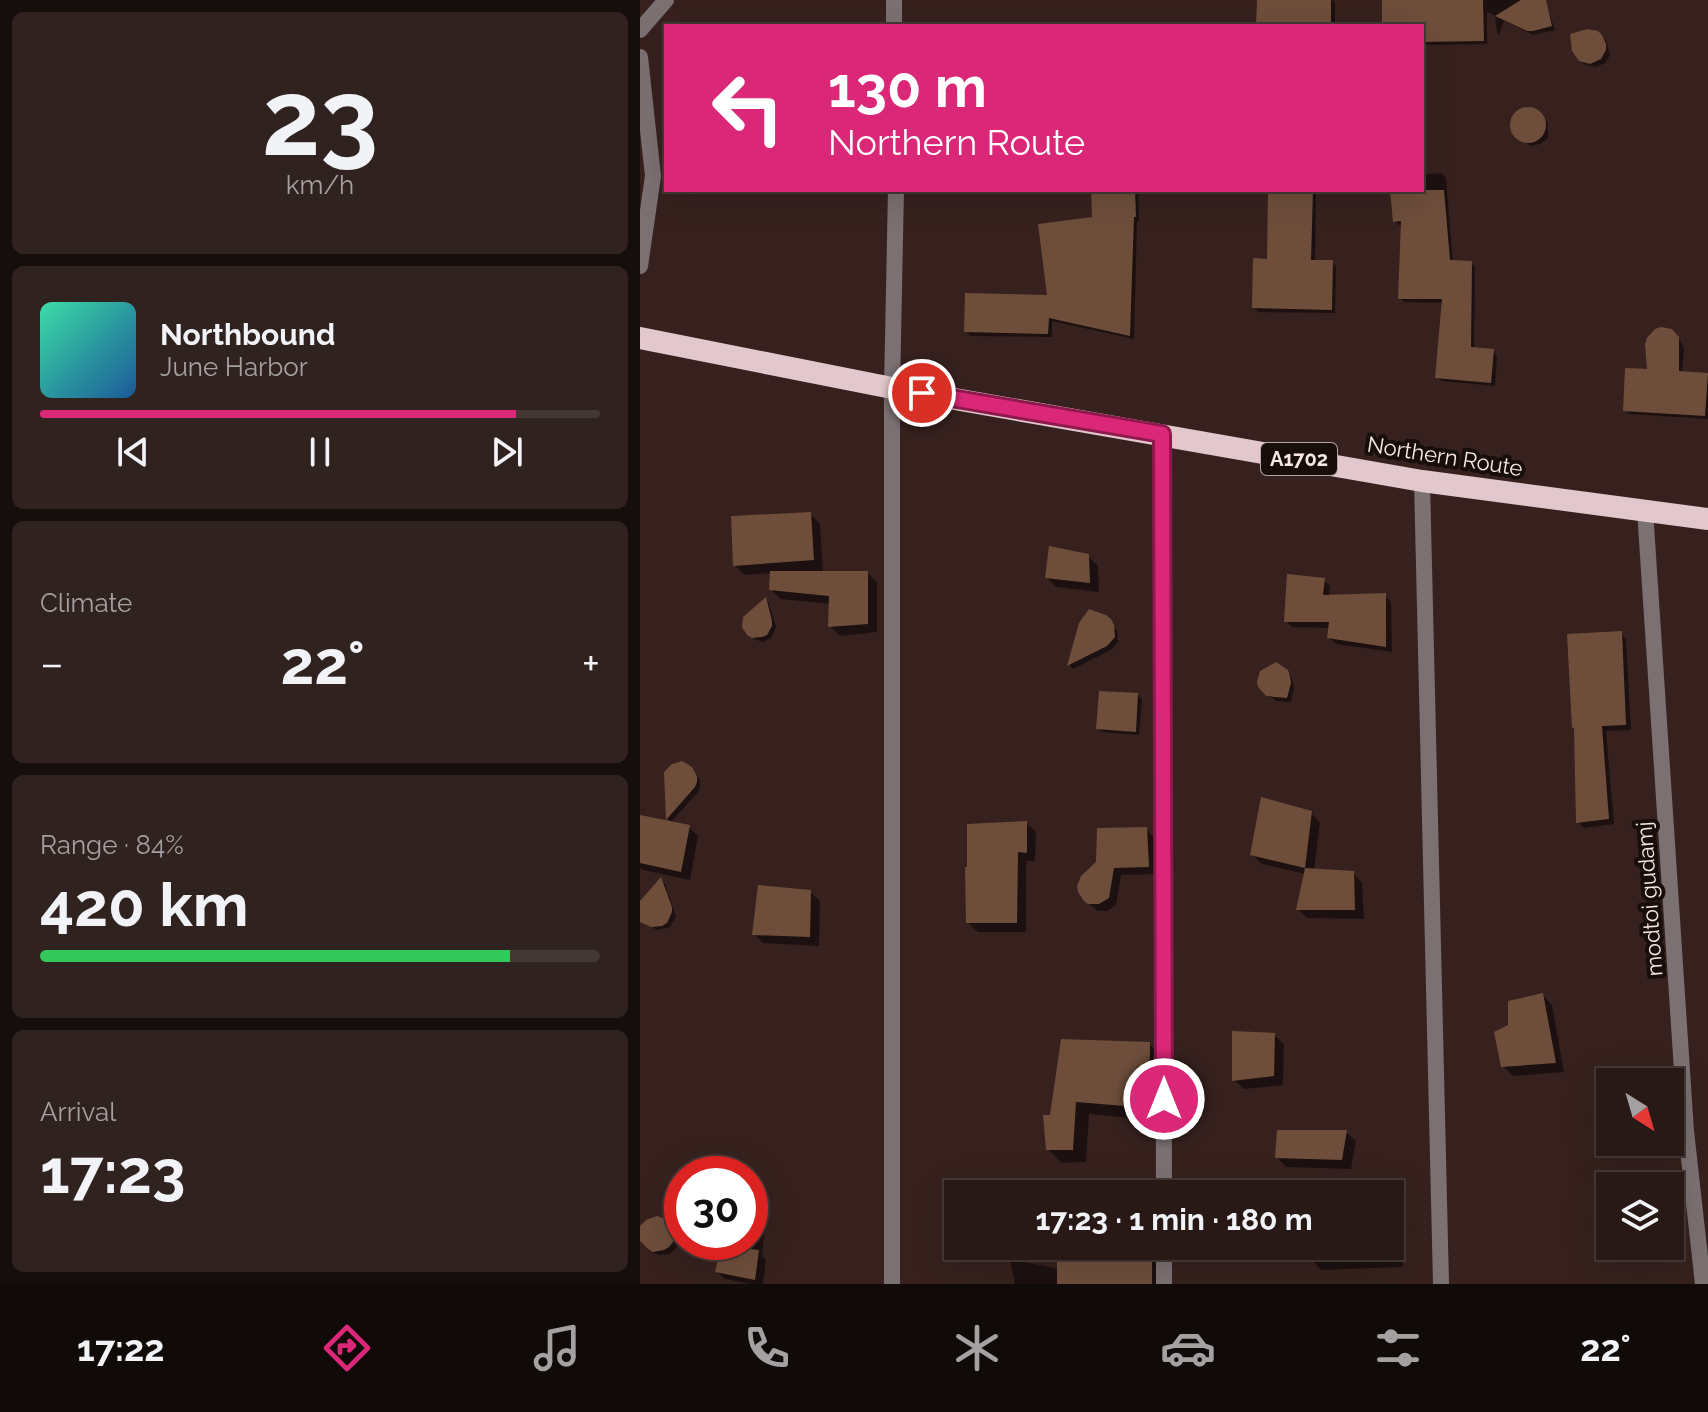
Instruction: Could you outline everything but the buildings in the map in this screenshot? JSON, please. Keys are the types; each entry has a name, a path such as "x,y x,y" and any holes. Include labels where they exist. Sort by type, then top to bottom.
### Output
{"highway":[{"name":"A1702","path":"640,338 892,388"},
{"name":"Northern Route","path":"892,388 1422,481 1708,519"}],"street":[{"path":"640,30 666,0"},
{"path":"894,0 894,24"},
{"path":"640,57 653,176 640,266"},
{"path":"892,1284 892,388 896,192"},
{"path":"1162,434 1164,1180"},
{"path":"1422,481 1441,1284"},
{"name":"modtoi gudamj","path":"1645,510 1686,1131 1703,1284"},
{"path":"1164,1260 1164,1284"}],"route":[{"path":"922,393 1162,434 1164,1099"}]}
